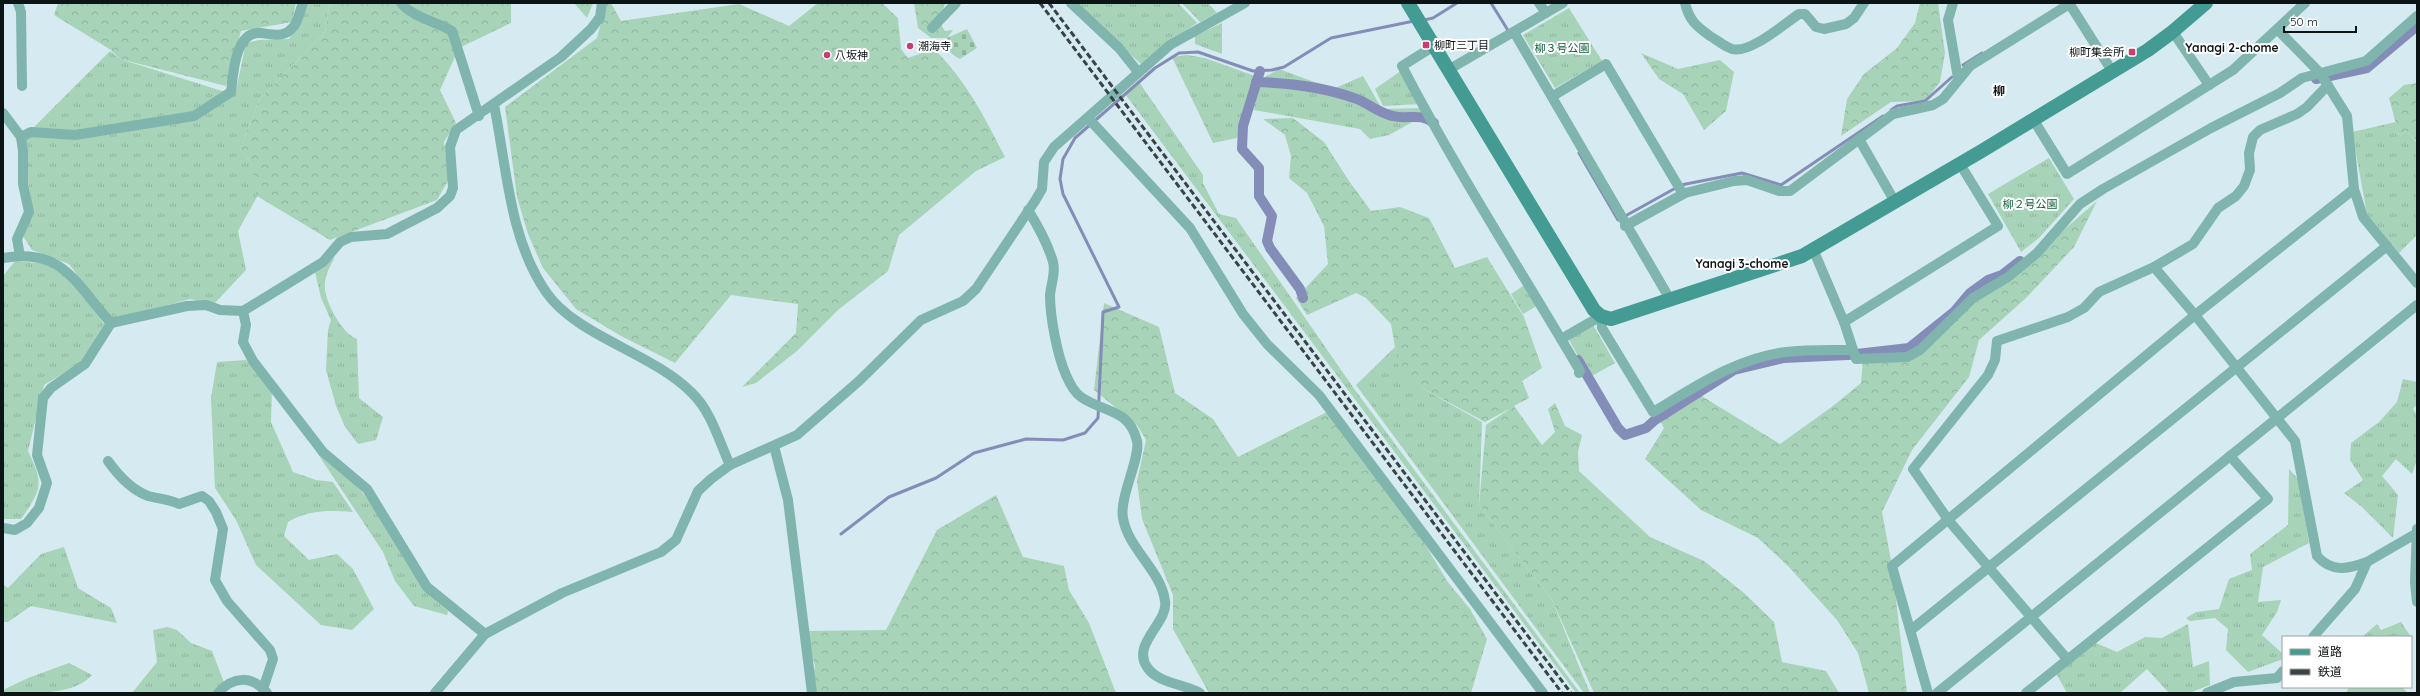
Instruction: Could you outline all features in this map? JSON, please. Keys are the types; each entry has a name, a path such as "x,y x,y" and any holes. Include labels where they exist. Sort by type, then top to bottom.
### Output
{"street":[{"path":"18,3 21,12 22,86"},
{"path":"21,138 31,132 75,135 194,116 231,92 233,65 240,48 249,36 259,33 274,37 284,34 294,26 302,3"},
{"path":"401,3 425,18 438,22 452,31 479,116"},
{"path":"3,528 15,530 27,524 38,508 47,483 37,455 43,398 51,388 85,364 111,323 187,306 206,305 220,310 243,311 323,262 340,242 351,237 387,234 437,208 450,196 454,188 450,147 456,130 479,116 561,56 591,29 600,17 602,3"},
{"path":"932,28 956,3"},
{"path":"1071,3 1119,48 1138,72"},
{"path":"436,693 485,634 562,593 661,552 676,540 698,491 730,465 796,435 859,381 921,320 963,301 976,289 1042,189 1044,162 1054,148 1170,45 1245,3"},
{"path":"1408,3 1594,310 1601,316 1611,319 1671,301 1785,263 1813,249 1960,164 2112,71 2172,32 2206,3"},
{"path":"1539,3 1546,13"},
{"path":"1448,70 1563,3"},
{"path":"1685,3 1688,15 1694,25 1731,49 1743,49 1755,44 1799,14 1805,14 1816,27 1824,29 1846,24 1854,18 1864,3"},
{"path":"1953,3 1948,20 1958,78"},
{"path":"1625,226 1683,194 1734,181 1747,180 1779,191 1790,191 1893,114 1933,105 1943,98 1958,78 1970,66 2070,3 2112,71"},
{"path":"2033,120 2067,174 2233,70 2278,30 2305,3"},
{"path":"1813,249 1844,322 1856,359 1907,357 1920,350 1973,298 2008,277 2037,254 2080,204 2103,189 2211,128 2280,93 2292,83 2320,73 2366,61 2417,16"},
{"path":"2278,30 2320,73 2347,116 2354,189 2363,217 2417,283"},
{"path":"1514,32 1553,96 1625,226 1671,301"},
{"path":"2172,32 2209,85"},
{"path":"1434,46 1402,66 1444,144 1561,339 1579,373"},
{"path":"1553,96 1606,64 1683,194"},
{"path":"2068,660 1949,521 1913,469 1988,375 1995,360 1997,341 2068,317 2084,308 2099,292 2154,267 2194,244 2218,208 2236,196 2244,186 2250,170 2249,153 2253,137 2260,130 2297,114 2307,107 2328,85"},
{"path":"494,105 518,236 527,259 547,293 571,317 671,374 693,394 708,416 730,465"},
{"path":"3,113 21,138 23,184 29,212 17,239 20,256"},
{"path":"1088,118 1190,228 1242,314 1267,344 1319,395 1543,693"},
{"path":"1859,139 1895,202"},
{"path":"1844,322 1998,226 1960,164"},
{"path":"1928,693 1892,566 1949,521 2195,315 2354,189"},
{"path":"1028,210 1038,225 1053,263 1051,316 1065,374 1081,397 1126,419 1134,429 1138,444 1124,501 1122,518 1128,532 1161,585 1166,602 1162,616 1147,638 1144,657 1146,667 1156,677 1189,687 1200,693"},
{"path":"1911,630 2387,246"},
{"path":"3,258 20,256 54,262 64,268 111,323"},
{"path":"2154,267 2195,315 2295,441 2317,556 2322,562 2347,569 2367,562 2417,532"},
{"path":"1937,693 2417,305"},
{"path":"243,311 246,325 243,342 253,361 323,452 367,489 427,587 485,634"},
{"path":"1561,339 1601,316"},
{"path":"1601,316 1602,328 1653,412 1719,372 1747,360 1785,352 1853,350"},
{"path":"774,446 788,500 812,693"},
{"path":"2026,693 2268,499 2230,456"},
{"path":"108,461 128,484 148,496 168,499 179,504 202,496 209,501 222,529 215,580 227,601 270,650 273,659 265,691 250,679 238,680 225,685 218,693"},
{"path":"2417,532 2415,582 2417,602"},
{"path":"2314,636 2355,589 2367,562"},
{"path":"2207,693 2234,682 2277,678 2282,672"}],"green space":[{"path":"58,3 296,3 292,22 241,31 226,86 120,59 111,50 54,15"},
{"path":"308,3 330,3 325,32 259,100 240,150 251,163 258,195 238,231 246,270 214,304 190,299 111,320 69,264 32,250 23,236 32,208 22,139 110,51 120,59 235,95 246,43 259,40 289,39"},
{"path":"330,3 511,3 511,23 459,48 440,90 456,123 444,142 449,179 437,200 330,240 257,196 251,163 240,150 259,100 325,32"},
{"path":"574,3 593,3 587,18"},
{"path":"606,3 611,3 621,21 739,4 789,26 818,3 882,3 898,18 901,49 908,58 934,49 956,73 974,100 1005,157 976,171 899,235 888,271 838,310 797,351 756,383 742,387 796,333 798,304 731,295 675,363 621,336 576,309 543,268 528,234 517,197 505,107 597,38"},
{"path":"914,3 945,3 940,23 945,31 953,30 947,38 931,38 918,28"},
{"path":"1075,3 1178,3 1197,23 1173,39 1141,64"},
{"path":"1182,3 1208,3 1217,13 1200,22"},
{"path":"1920,3 1938,3 1945,53 1940,82 1925,101 1891,102 1841,136 1847,99 1864,74 1897,48 1915,23"},
{"name":"柳３号公園","path":"1569,8 1602,61 1555,88 1523,35"},
{"path":"1222,23 1222,54 1195,44 1195,36"},
{"path":"967,29 977,48 960,59 950,51 947,38"},
{"path":"1641,53 1678,69 1720,60 1734,72 1726,111 1704,130 1683,94 1659,79"},
{"path":"1187,55 1205,58 1255,76 1237,138 1213,143 1172,57"},
{"path":"1279,69 1333,89 1363,76 1382,109 1423,108 1427,114 1389,135 1370,139 1360,129 1254,110 1260,80"},
{"path":"1402,70 1421,104 1383,106 1375,89"},
{"path":"1139,82 1203,175 1203,183 1219,214 1236,218 1355,390 1580,693 1576,693 1125,94"},
{"path":"2417,83 2417,142 2407,131 2399,135 2389,98 2404,85"},
{"path":"1293,118 1324,142 1349,181 1371,211 1400,207 1429,218 1455,268 1487,257 1524,317 1542,368 1522,381 1529,398 1514,406 1542,445 1555,432 1548,409 1555,403 1565,426 1582,435 1578,452 1579,471 1650,537 1704,561 1744,593 1774,622 1782,662 1826,671 1839,693 1594,693 1552,600 1479,505 1486,425 1511,408 1485,422 1400,376 1391,324 1366,298 1356,293 1307,315 1296,298 1328,264 1324,226 1307,193 1289,178 1291,156 1285,135 1263,119"},
{"path":"2396,122 2399,135 2407,131 2417,143 2417,235 2399,253 2367,214 2352,132"},
{"name":"柳２号公園","path":"2049,158 2074,199 2039,238 2021,252 1988,194"},
{"path":"2097,201 2074,247 2026,298 1979,340 1969,377 1912,450 1882,512 1892,566 1907,693 1869,693 1858,653 1837,620 1788,566 1758,538 1701,510 1645,459 1664,428 1657,415 1695,392 1780,444 1833,406 1861,383 1863,359 1916,353 1968,302 2021,267"},
{"path":"335,257 326,277 325,289 328,302 341,325 346,331 357,339 359,398 383,417 376,440 358,444 345,427 336,406 326,370 328,330 331,320 321,298 315,272"},
{"path":"15,261 50,264 69,277 104,324 80,363 44,385 28,451 37,471 37,493 21,519 3,519 3,276"},
{"path":"1526,284 1540,304 1523,314 1511,294"},
{"path":"1104,303 1159,327 1175,393 1213,419 1238,457 1331,410 1399,501 1447,581 1470,609 1487,639 1471,693 1209,693 1173,629 1173,595 1142,519 1137,481 1146,440 1137,425 1094,390"},
{"path":"1592,323 1615,363 1590,377 1568,338"},
{"path":"1395,347 1401,376 1482,422 1479,505 1552,600 1590,693 1584,693 1356,385"},
{"path":"246,360 272,387 271,422 293,472 316,480 333,482 353,512 327,511 303,515 288,522 284,536 309,560 337,554 353,569 374,609 352,630 321,625 256,565 236,520 215,488 211,398 217,362"},
{"path":"2403,379 2417,382 2417,405 2413,409 2417,415 2417,460 2412,474 2396,459 2382,476 2398,495 2393,538 2362,507 2344,493 2363,480 2350,460 2351,443 2379,422 2397,402"},
{"path":"314,448 348,478 366,497 412,571 434,599 448,611 447,615 414,606 395,581 383,552"},
{"path":"2289,469 2298,479 2309,543 2263,567 2258,602 2281,600 2277,612 2262,635 2282,653 2282,659 2248,672 2226,650 2228,629 2215,618 2190,621 2186,618 2196,612 2219,609 2229,579 2252,570 2250,554 2288,525"},
{"path":"996,495 1023,557 1064,566 1069,590 1089,623 1116,693 810,693 815,666 805,631 886,630 937,530"},
{"path":"64,547 78,588 111,608 117,623 31,606 8,622 3,622 3,585 8,588 41,554"},
{"path":"2401,622 2410,636 2363,636 2377,624 2381,630"},
{"path":"2188,624 2193,667 2209,661 2210,685 2189,693 2169,693 2147,669 2120,693 2067,693 2054,670 2091,641 2117,652 2145,637 2162,638"},
{"path":"168,627 177,630 191,643 212,651 225,685 218,693 132,693 157,662 153,630"},
{"path":"69,663 92,675 84,682 63,690 39,693 3,693 3,690 28,678"},
{"path":"2348,688 2403,688 2408,693 2346,693"}],"waterway":[{"path":"1424,20 1433,18 1457,3"},
{"path":"1491,3 1509,32"},
{"path":"841,534 889,497 936,478 974,453 1026,439 1063,440 1085,433 1098,418 1103,312 1119,307 1063,194 1060,179 1063,159 1075,138 1155,68 1179,53 1198,52 1253,71 1272,70 1284,67 1331,38 1414,21"},
{"path":"2316,79 2367,68 2417,26"},
{"path":"1963,65 1982,53"},
{"path":"1260,71 1243,126 1242,149 1259,168 1259,196 1272,216 1267,241 1270,248 1300,289 1303,298"},
{"path":"1891,110 1897,106 1925,101 1952,77"},
{"path":"1256,82 1281,83 1318,88 1359,100 1388,115 1398,117 1419,117 1434,123"},
{"path":"1579,153 1618,220 1681,185 1742,173 1781,185 1883,116"},
{"path":"1578,360 1618,428 1625,435 1646,428 1655,420 1734,370 1784,358 1848,355 1909,348 1954,312 1970,293 1988,280 2002,275 2020,261"}],"railway":[{"path":"1040,3 1562,693"},
{"path":"1049,3 1571,693"}],"place":[{"name":"柳町三丁目","path":"1426,45"},
{"name":"潮海寺","path":"910,46"},
{"name":"柳町集会所","path":"2132,52"},
{"name":"八坂神","path":"827,55"}],"district":[{"name":"Yanagi 2-chome","path":"2232,48"},
{"name":"柳","path":"1999,91"},
{"name":"Yanagi 3-chome","path":"1742,264"}]}
